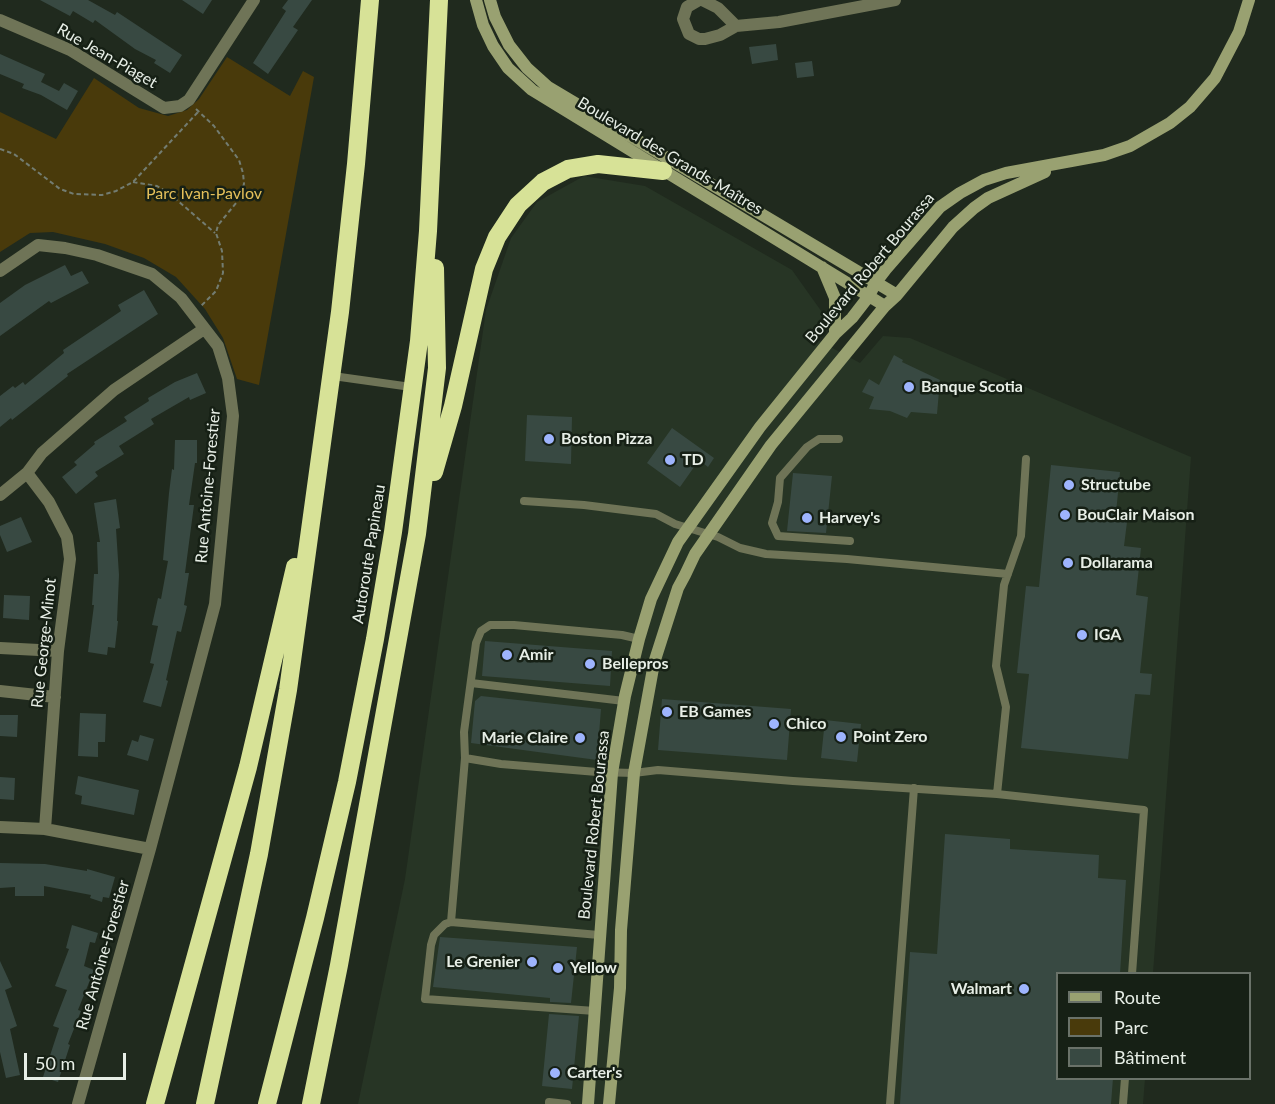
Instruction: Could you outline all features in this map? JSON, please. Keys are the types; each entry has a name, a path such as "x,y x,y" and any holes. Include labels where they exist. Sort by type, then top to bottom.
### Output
{"highway":[{"path":"205,1104 241,941 274,773 333,376 356,165 370,0"},
{"name":"Autoroute Papineau","path":"267,1104 315,918 354,747 390,553 420,330 433,161 439,0"},
{"path":"311,1104 341,953 417,534 437,368 433,161"},
{"path":"417,534 453,406 484,268 506,220 529,193 554,174 568,169 598,165 663,171"},
{"path":"155,1104 256,736 324,436"}],"street":[{"path":"189,100 254,0"},
{"name":"Boulevard des Grands-Maîtres","path":"476,0 483,25 493,46 508,68 523,83 547,100 885,306"},
{"name":"Boulevard des Grands-Maîtres","path":"490,0 508,45 527,68 548,87 897,296"},
{"path":"736,26 718,8 700,0 691,3 684,13 684,24 689,34 699,39 712,38 736,26 779,22 895,0"},
{"path":"1068,163 1104,155 1130,146 1170,123 1190,107 1215,78 1229,56 1249,0"},
{"name":"Rue Jean-Piaget","path":"0,20 70,50 164,108 180,106 189,100"},
{"name":"Boulevard Robert Bourassa","path":"588,1104 612,773 624,701 639,639 656,588 671,554 745,447 835,334 852,318 869,296 876,282 932,216 960,193 984,180 1005,173 1068,163"},
{"name":"Boulevard Robert Bourassa","path":"609,1104 620,988 621,930 634,773 648,687 678,588 695,554 771,445 885,306 897,296 942,241 974,208 1012,186 1068,163"},
{"name":"Rue Antoine-Forestier","path":"0,271 38,245 97,255 152,274 181,298 218,346 228,378 232,416 215,604 150,849 78,1104"},
{"path":"822,267 835,298 835,334"},
{"path":"0,495 27,473 42,453 114,390 204,329"},
{"name":"Rue George-Minot","path":"27,473 49,502 67,537 70,558 58,651 45,829"},
{"path":"0,648 58,651"},
{"path":"0,691 55,697"},
{"path":"0,827 45,829 150,849"}],"lane":[{"path":"333,376 413,387"},
{"path":"839,439 819,439 807,447 780,478 778,502 772,523 778,536 850,541"},
{"path":"997,794 1006,707 996,666 1004,585 1022,536 1026,459"},
{"path":"524,501 656,514 687,528 725,539 740,548 766,554 1008,574"},
{"path":"451,922 465,758 464,738 478,635 490,625 514,625 622,635 639,639"},
{"path":"471,683 624,701"},
{"path":"465,758 540,768 612,773 658,770 793,782 997,794 1144,810 1132,972"},
{"path":"890,1104 914,788"},
{"path":"595,1011 425,999 431,945 439,929 451,922 599,935"},
{"path":"1123,1104 1125,1080"},
{"path":"549,1104 549,1102 567,1104"}],"path":[{"path":"189,100 198,112 214,126 239,160 243,173 244,184 233,207 215,226 207,226"},
{"path":"0,149 20,158 50,183 74,194 102,195 133,182 198,112"},
{"path":"133,182 156,186 170,194 216,233"},
{"path":"192,313 209,299 221,282 224,262 216,233 221,220"}],"shaded area":[{"path":"584,176 645,186 792,270 824,315 814,338 860,363 883,336 910,338 1191,457 1153,972 1056,972 1056,1080 1145,1080 1143,1104 358,1104 405,879 486,310 511,238 537,202"}],"green space":[{"name":"Parc Ivan-Pavlov","path":"227,57 290,96 303,71 314,77 259,385 237,379 223,338 205,309 176,277 144,258 105,244 53,232 30,233 0,252 0,112 56,139 94,78 139,108 168,116 187,110 199,99"}],"building":[{"path":"40,0 88,0 115,15 117,12 182,55 170,73 154,63 156,60 135,49 95,20 93,23 73,11 70,16"},
{"path":"182,0 212,0 203,14"},
{"path":"288,0 312,0 293,27 298,30 268,74 253,63 286,11 282,8"},
{"path":"776,44 778,60 752,64 749,47"},
{"path":"0,54 45,74 41,82 59,91 64,83 78,91 67,110 41,95 22,88 24,84 0,74"},
{"path":"812,61 814,76 797,78 795,63"},
{"path":"65,265 71,276 82,271 89,283 51,303 49,301 0,336 0,303 25,285"},
{"path":"144,290 158,314 67,374 68,376 0,427 0,396 13,386 15,388 23,382 25,385 64,353 63,350 121,311 118,305"},
{"path":"894,355 903,360 902,362 940,380 937,414 911,412 907,418 890,411 869,409 874,397 862,392 869,379 879,385"},
{"path":"197,373 206,393 190,400 189,397 151,419 154,424 119,446 124,454 95,472 98,476 76,494 62,477 77,465 74,462 95,444 94,442 127,421 124,417 149,401 148,398 175,382"},
{"name":"Boston Pizza","path":"527,415 572,417 571,464 525,461"},
{"path":"672,428 714,458 708,467 699,460 680,487 647,463"},
{"path":"175,440 197,440 197,463 195,463 189,505 194,505 185,573 189,573 184,605 187,606 181,632 177,631 161,707 143,702 154,664 150,663 158,626 152,625 158,598 161,599 168,561 163,560 172,469 174,470"},
{"name":"IGA","path":"1051,465 1120,472 1116,513 1128,514 1124,546 1141,548 1136,595 1148,597 1140,673 1152,674 1150,695 1135,694 1128,759 1021,748 1029,674 1017,673 1026,586 1039,587"},
{"path":"793,473 832,476 826,533 787,531"},
{"path":"116,499 120,528 116,529 119,575 118,621 115,648 108,647 107,655 88,652 94,605 92,605 94,574 98,574 97,542 100,542 94,503"},
{"path":"21,517 32,542 7,552 0,535 0,526"},
{"path":"4,595 30,596 29,620 3,618"},
{"path":"485,641 612,651 610,686 482,676"},
{"path":"481,696 601,709 597,760 471,743 475,701"},
{"path":"662,699 791,709 787,760 658,750"},
{"path":"80,713 106,714 105,742 98,742 98,757 78,756"},
{"path":"0,715 18,715 17,737 0,736"},
{"path":"825,720 861,724 857,762 821,758"},
{"path":"140,735 154,739 148,761 127,755 132,740 138,742"},
{"path":"78,776 139,790 134,815 81,804 82,796 75,794"},
{"path":"0,777 15,778 14,800 0,799"},
{"path":"945,834 1010,839 1010,849 1099,855 1098,878 1126,880 1120,972 1056,972 1056,1080 1113,1080 1111,1104 900,1104 910,952 937,954"},
{"path":"0,863 45,864 87,871 87,869 115,877 109,898 103,897 102,902 90,898 91,895 44,886 44,896 15,896 15,887 0,888"},
{"path":"72,925 98,933 95,943 90,942 84,966 94,970 78,1010 81,1011 68,1044 70,1045 58,1082 43,1077 59,1028 53,1026 67,990 55,986 69,949 66,948"},
{"path":"440,937 577,947 571,1003 550,1002 550,998 433,987"},
{"path":"0,961 12,987 5,990 17,1026 10,1029 20,1075 6,1078 0,1052"},
{"path":"549,1014 579,1016 572,1089 542,1086"}],"place":[{"name":"Banque Scotia","path":"909,387"},
{"name":"Boston Pizza","path":"549,439"},
{"name":"TD","path":"670,460"},
{"name":"Structube","path":"1069,485"},
{"name":"BouClair Maison","path":"1065,515"},
{"name":"Harvey's","path":"807,518"},
{"name":"Dollarama","path":"1068,563"},
{"name":"IGA","path":"1082,635"},
{"name":"Amir","path":"507,655"},
{"name":"Bellepros","path":"590,664"},
{"name":"EB Games","path":"667,712"},
{"name":"Chico","path":"774,724"},
{"name":"Point Zero","path":"841,737"},
{"name":"Marie Claire","path":"580,738"},
{"name":"Le Grenier","path":"532,962"},
{"name":"Yellow","path":"558,968"},
{"name":"Walmart","path":"1024,989"},
{"name":"Carter's","path":"555,1073"}]}
